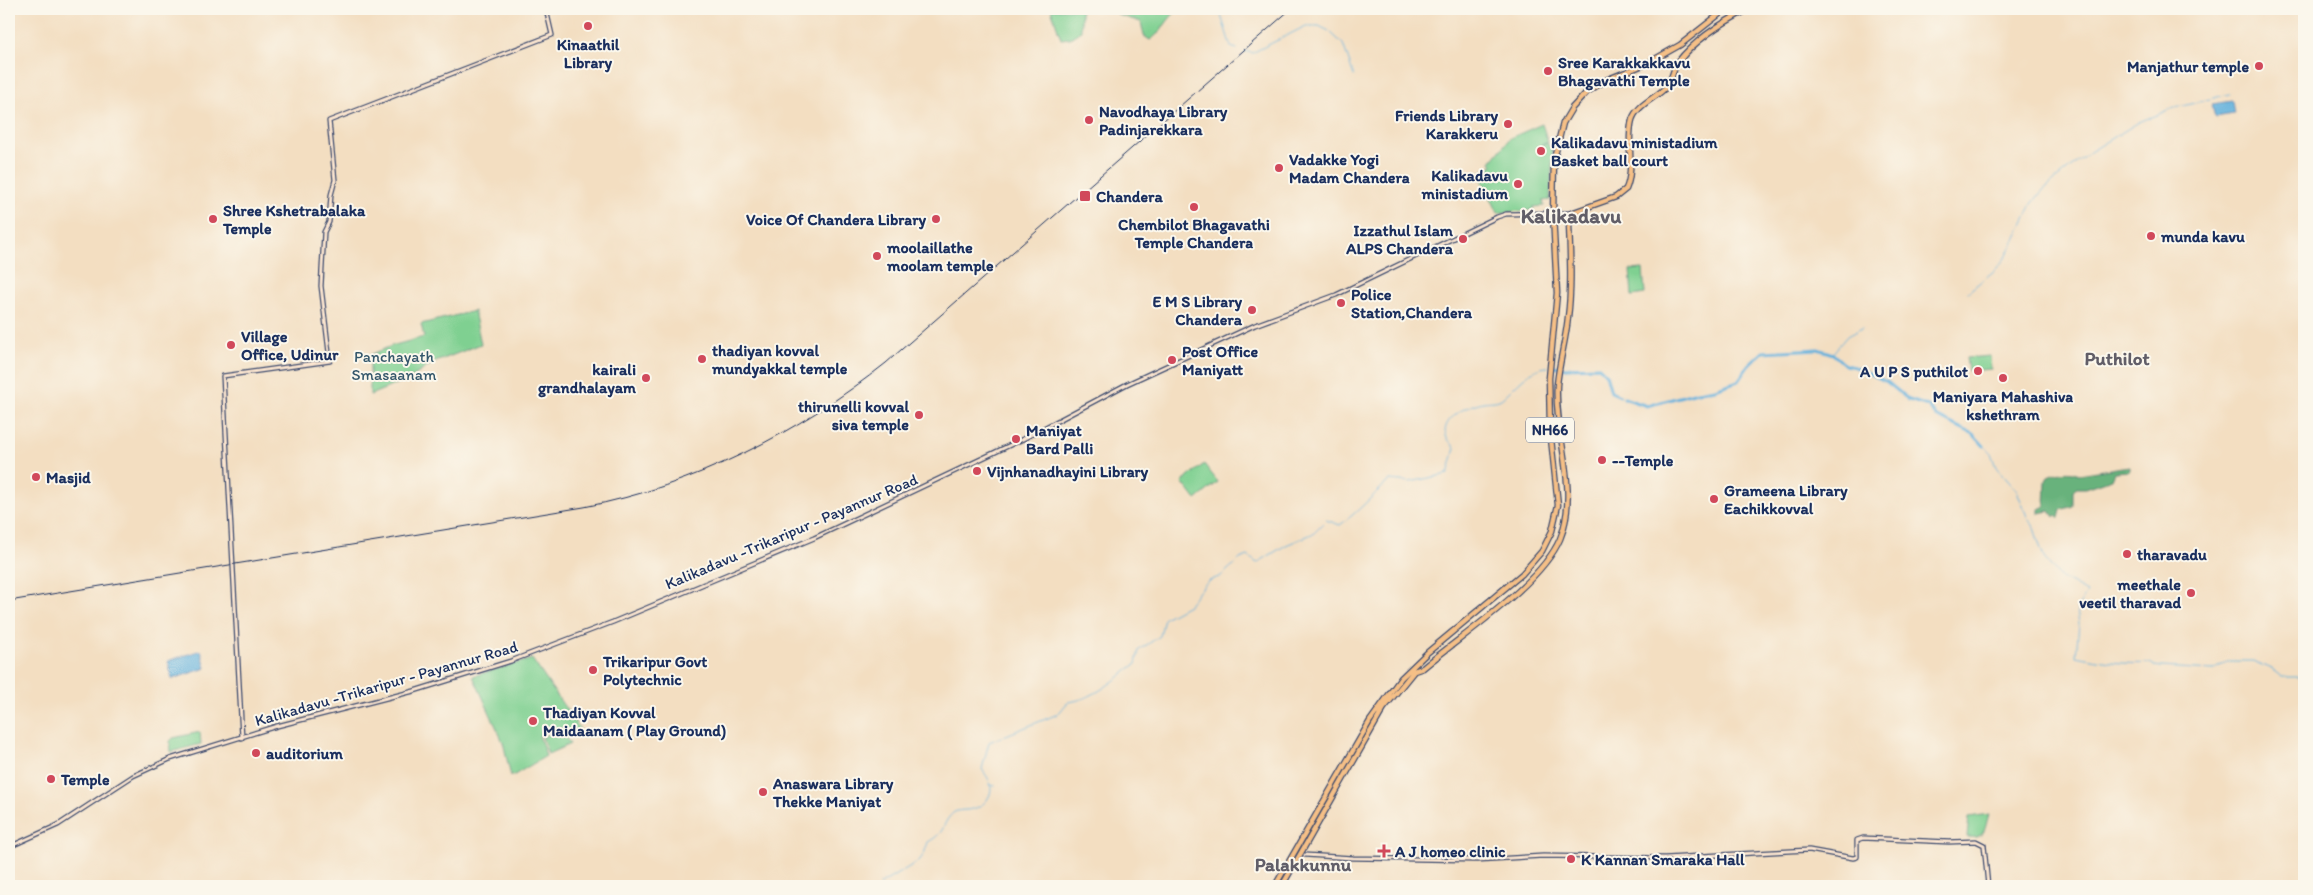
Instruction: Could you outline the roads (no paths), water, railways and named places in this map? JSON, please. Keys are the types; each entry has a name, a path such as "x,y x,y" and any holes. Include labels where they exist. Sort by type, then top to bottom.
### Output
{"highway":[{"name":"NH66","path":"1282,886 1297,860 1301,846 1370,721 1401,678 1428,652 1522,574 1542,551 1552,531 1558,505 1549,378 1557,293 1553,214 1556,149 1563,124 1572,108 1587,92 1606,80 1648,63 1680,45 1726,9"},
{"path":"1571,213 1616,197 1626,189 1630,168 1630,128 1634,115 1668,85 1674,75 1677,63 1693,48 1724,22 1749,9"},
{"name":"NH66","path":"1275,886 1384,708 1400,688 1414,671 1423,668 1527,583 1548,559 1560,539 1566,509 1567,489 1557,408 1558,384 1568,317 1570,285 1569,223 1571,213"}],"main road":[{"path":"242,738 223,376 330,361 321,286 324,232 329,222 331,195 335,180 329,122 552,35 546,9"},
{"name":"Kalikadavu -Trikaripur - Payannur Road","path":"9,848 58,825 146,769 170,759 484,670 606,625 860,518 1023,440 1127,384 1255,325 1336,295 1497,217 1506,214 1571,213"},
{"path":"1304,855 1316,857 1466,860 1542,856 1666,858 1809,850 1853,858 1857,857 1857,840 1863,838 1976,842 1984,845 1988,886"}],"water":[{"path":"2232,101 2234,114 2215,117 2212,104"},
{"path":"201,650 206,668 172,679 168,661"}],"waterway":[{"path":"1219,9 1231,47 1237,49"},
{"path":"1245,51 1252,53 1306,26 1319,26 1329,31 1343,44 1354,76"},
{"path":"1968,292 2003,261 2032,204 2042,191 2090,152 2139,122 2171,109 2229,94"},
{"path":"1832,354 1847,336 1862,328"},
{"path":"1624,398 1647,406 1715,389 1738,381 1749,365 1763,352 1818,349 1833,354 1845,365 1855,367 1887,382 1909,400 1928,406 1936,416 1973,434 1984,446"},
{"path":"1553,366 1564,368 1599,367 1606,374 1611,392 1620,396"},
{"path":"879,885 919,861 924,854 928,842 939,835 946,821 953,813 976,808 987,800 991,787 989,779 982,769 989,742 1058,714 1068,702 1096,693 1112,682 1136,664 1139,650 1160,636 1164,618 1188,605 1207,582 1221,576 1240,559 1248,556 1257,563 1286,545 1312,534 1326,520 1340,525 1390,480 1410,482 1448,474 1455,448 1446,436 1445,429 1451,418 1470,406 1501,399 1528,374 1548,367"},
{"path":"1984,446 1991,453 1996,467 2017,491 2028,519 2033,525 2044,558 2060,577 2087,592 2077,609 2079,624 2076,656 2113,662 2150,663 2161,667 2213,670 2228,661 2253,661 2271,669 2282,677 2304,677"},
{"path":"991,785 995,786"}],"railway":[{"path":"9,601 584,507 625,498 705,471 781,434 817,412 886,363 1291,9"}],"place":[{"name":"Kinaathil Library","path":"588,26"},
{"name":"Manjathur temple","path":"2259,66"},
{"name":"Sree Karakkakkavu Bhagavathi Temple","path":"1548,71"},
{"name":"Navodhaya Library Padinjarekkara","path":"1089,120"},
{"name":"Friends Library Karakkeru","path":"1508,124"},
{"name":"Kalikadavu ministadium Basket ball court","path":"1541,151"},
{"name":"Vadakke Yogi Madam Chandera","path":"1279,168"},
{"name":"Kalikadavu ministadium","path":"1518,184"},
{"name":"Chandera","path":"1085,196"},
{"name":"Chembilot Bhagavathi Temple Chandera","path":"1194,207"},
{"name":"Shree Kshetrabalaka Temple","path":"213,219"},
{"name":"Voice Of Chandera Library","path":"936,219"},
{"name":"munda kavu","path":"2151,236"},
{"name":"Izzathul Islam ALPS Chandera","path":"1463,239"},
{"name":"moolaillathe moolam temple","path":"877,256"},
{"name":"Police Station,Chandera","path":"1341,303"},
{"name":"E M S Library Chandera","path":"1252,310"},
{"name":"Village Office, Udinur","path":"231,345"},
{"name":"thadiyan kovval mundyakkal temple","path":"702,359"},
{"name":"Post Office Maniyatt","path":"1172,360"},
{"name":"A U P S puthilot","path":"1978,371"},
{"name":"kairali grandhalayam","path":"646,378"},
{"name":"Maniyara Mahashiva kshethram","path":"2003,378"},
{"name":"thirunelli kovval siva temple","path":"919,415"},
{"name":"Maniyat Bard Palli","path":"1016,439"},
{"name":"--Temple","path":"1602,460"},
{"name":"Vijnhanadhayini Library","path":"977,471"},
{"name":"Masjid","path":"36,477"},
{"name":"Grameena Library Eachikkovval","path":"1714,499"},
{"name":"tharavadu","path":"2127,554"},
{"name":"meethale veetil tharavad","path":"2191,593"},
{"name":"Trikaripur Govt Polytechnic","path":"593,670"},
{"name":"Thadiyan Kovval Maidaanam ( Play Ground)","path":"533,721"},
{"name":"auditorium","path":"256,753"},
{"name":"Temple","path":"51,779"},
{"name":"Anaswara Library Thekke Maniyat","path":"763,792"},
{"name":"A J homeo clinic","path":"1384,851"},
{"name":"K Kannan Smaraka Hall","path":"1571,859"}],"district":[{"name":"Kalikadavu","path":"1571,216"},
{"name":"Puthilot","path":"2117,358"},
{"name":"Palakkunnu","path":"1303,864"}],"park label":[{"name":"Panchayath Smasaanam","path":"394,365"}]}
